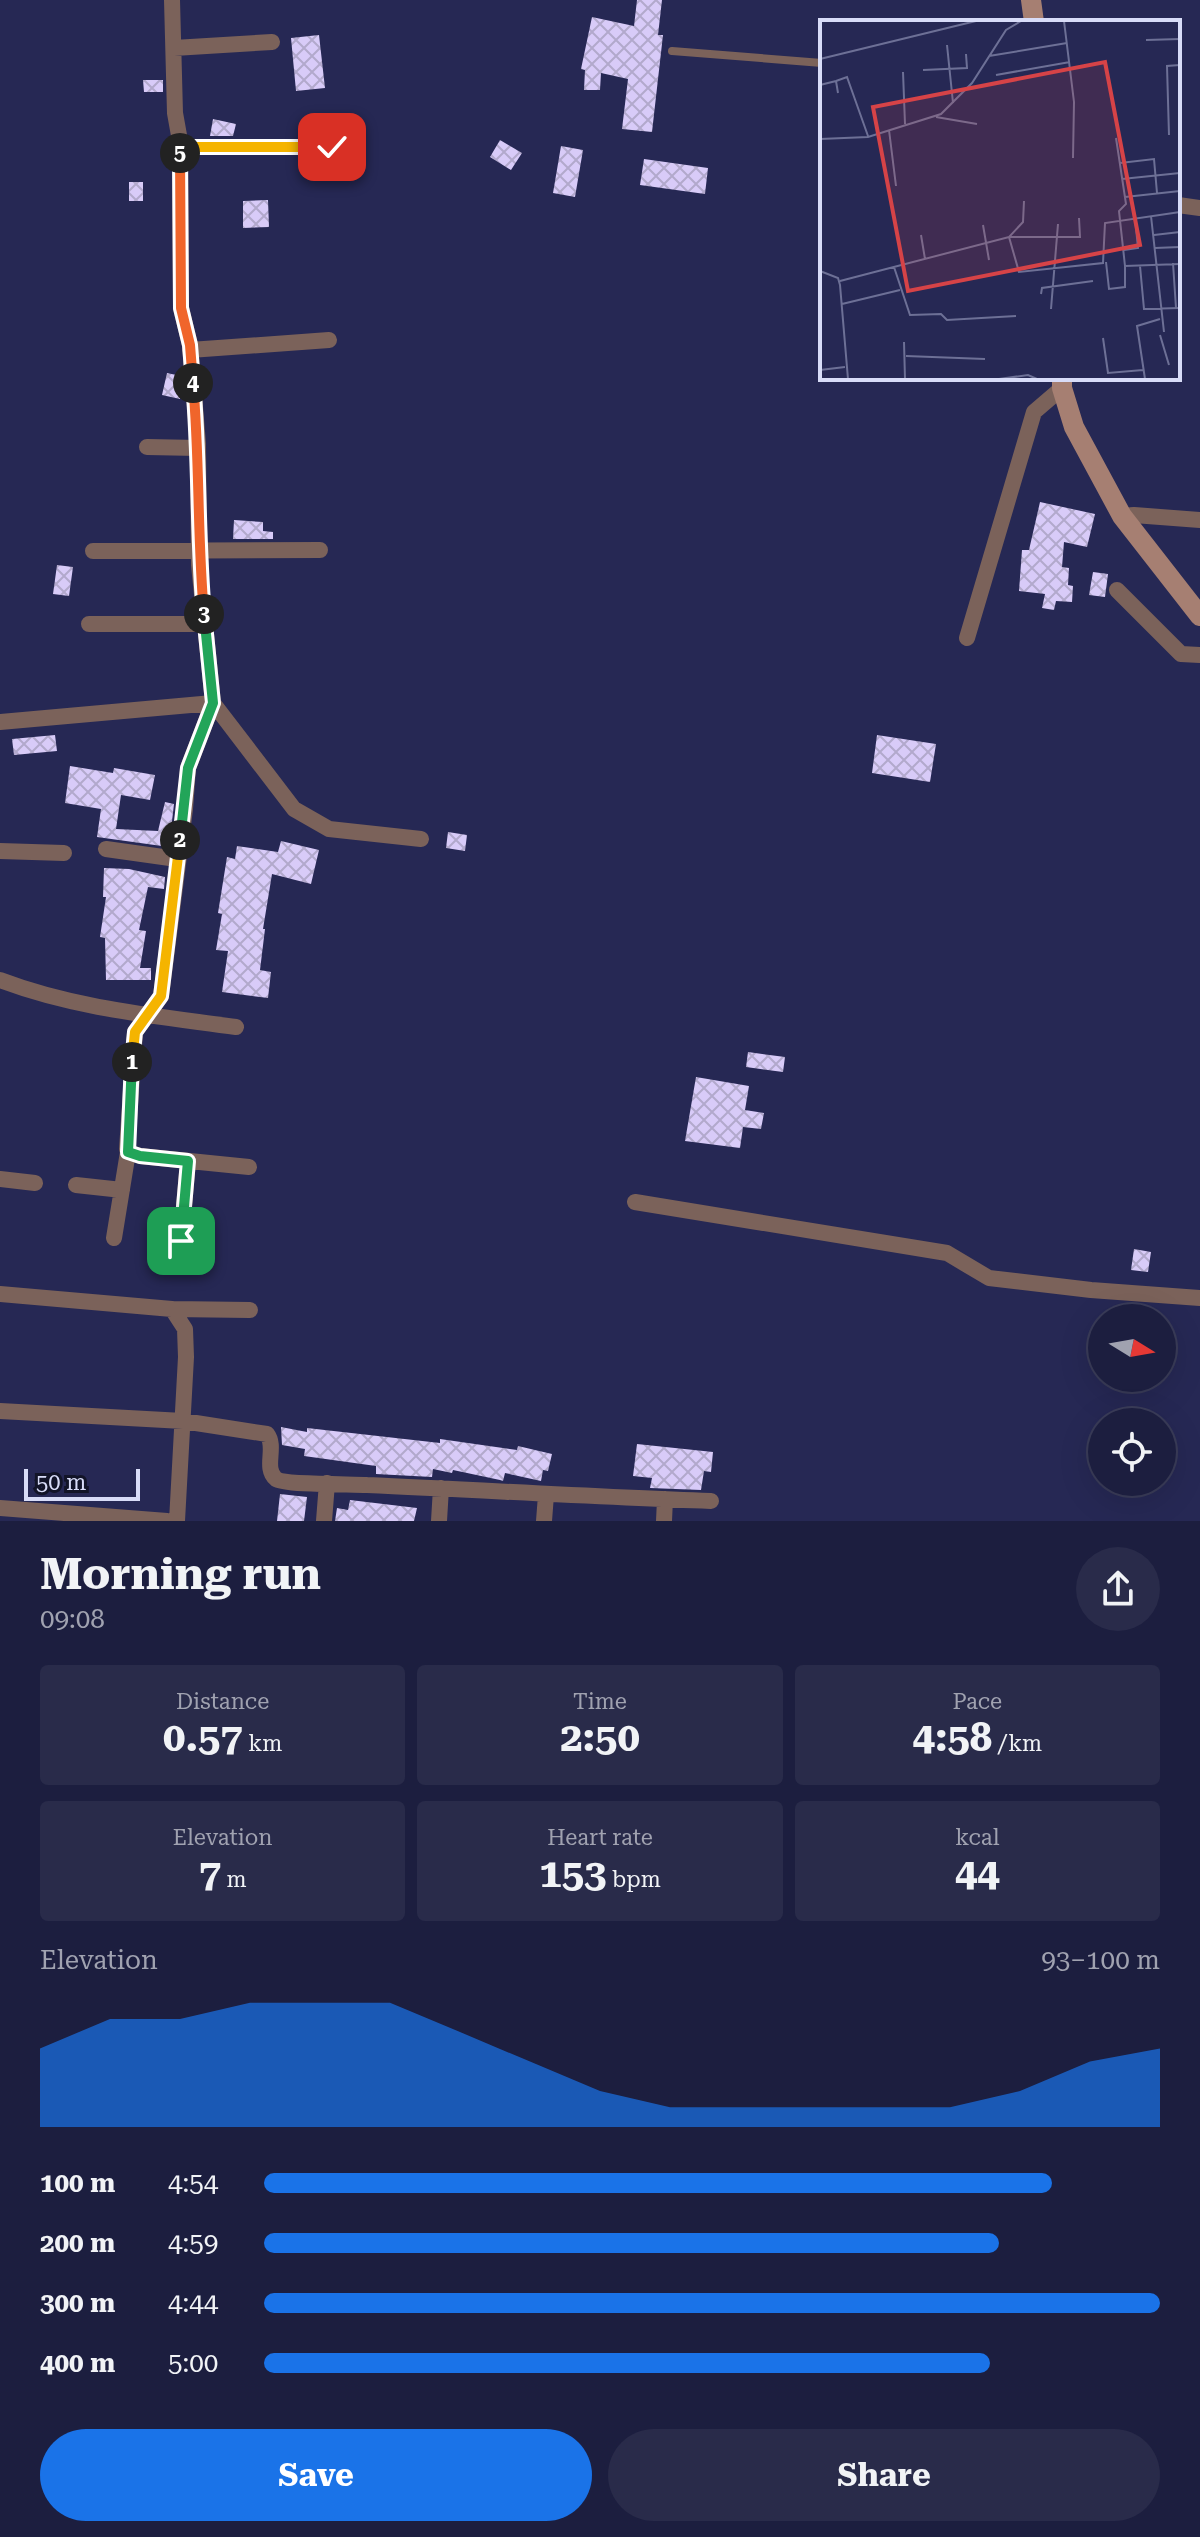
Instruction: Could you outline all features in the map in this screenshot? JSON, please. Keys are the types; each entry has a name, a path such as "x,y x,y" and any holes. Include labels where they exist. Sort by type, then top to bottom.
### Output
{"main road":[{"path":"1031,0 1034,20"},
{"path":"1062,383 1074,427 1122,516 1200,616"}],"street":[{"path":"114,1238 128,1152 135,1032 161,996 188,768 213,703 200,551 198,448 190,350 181,308 180,147 175,113 172,0"},
{"path":"174,48 272,42"},
{"path":"180,147 332,147"},
{"path":"1180,205 1200,208"},
{"path":"190,350 329,340"},
{"path":"967,638 1034,412 1062,383"},
{"path":"147,447 198,448"},
{"path":"1122,516 1200,520"},
{"path":"93,551 320,550"},
{"path":"1117,590 1181,654 1200,655"},
{"path":"89,624 205,624"},
{"path":"0,722 213,703"},
{"path":"213,703 294,809 329,829 421,839"},
{"path":"106,849 177,859"},
{"path":"0,851 64,853"},
{"path":"0,980 123,1013 236,1027"},
{"path":"128,1152 140,1156 249,1167"},
{"path":"181,1241 188,1161"},
{"path":"0,1179 35,1183"},
{"path":"76,1185 122,1190"},
{"path":"635,1202 947,1253 989,1278 1200,1298"},
{"path":"0,1294 172,1309 250,1310"},
{"path":"172,1309 185,1329 186,1357 177,1521"},
{"path":"0,1411 183,1421 267,1434 272,1440 270,1472 282,1483 711,1501"},
{"path":"324,1521 327,1483"},
{"path":"439,1521 441,1488"},
{"path":"544,1521 546,1495"},
{"path":"664,1521 665,1499"},
{"path":"0,1508 167,1521"}],"lane":[{"path":"672,51 820,63"}],"building":[{"path":"637,0 662,0 658,35 663,35 652,132 622,129 628,79 601,73 600,90 584,90 585,70 581,69 592,17 634,26"},
{"path":"319,35 325,88 296,91 291,38"},
{"path":"143,80 163,80 163,92 144,92"},
{"path":"213,119 236,124 233,136 210,136"},
{"path":"500,140 522,153 511,170 490,157"},
{"path":"561,146 583,150 575,197 553,193"},
{"path":"644,159 708,168 705,194 640,185"},
{"path":"129,182 143,182 143,201 129,201"},
{"path":"268,200 269,227 243,228 243,201"},
{"path":"167,373 181,376 180,399 162,395"},
{"path":"1040,502 1095,514 1087,547 1064,542 1062,567 1069,568 1068,585 1073,586 1072,602 1056,601 1054,610 1042,608 1045,594 1019,591 1022,550 1029,550"},
{"path":"234,520 263,522 263,531 273,532 273,539 233,539"},
{"path":"57,565 73,567 69,596 53,594"},
{"path":"1093,572 1108,574 1105,597 1089,595"},
{"path":"55,735 57,751 14,755 12,739"},
{"path":"877,735 936,744 930,782 872,773"},
{"path":"70,766 113,773 114,768 155,775 150,800 121,795 116,829 158,831 165,802 174,804 169,847 97,837 101,809 65,803"},
{"path":"448,832 467,835 465,851 446,848"},
{"path":"281,841 319,850 311,884 272,874 260,970 271,972 268,998 222,992 228,951 216,950 227,857 235,859 237,846 278,852"},
{"path":"104,868 129,869 165,877 164,889 148,887 139,930 146,931 140,968 151,968 151,980 106,980 105,938 100,937 106,897 103,897"},
{"path":"748,1052 785,1057 783,1072 746,1067"},
{"path":"696,1077 749,1086 745,1110 764,1113 761,1129 743,1127 740,1148 685,1141"},
{"path":"1134,1249 1151,1252 1148,1272 1131,1270"},
{"path":"281,1427 440,1443 440,1439 517,1450 518,1446 552,1454 548,1471 543,1470 541,1481 505,1473 503,1481 433,1469 432,1477 376,1474 376,1466 304,1456 305,1449 282,1445"},
{"path":"637,1444 713,1452 711,1472 704,1471 701,1490 650,1488 652,1478 633,1476"},
{"path":"280,1494 307,1497 304,1521 277,1521"},
{"path":"350,1500 417,1508 414,1521 335,1521 337,1508 348,1510"}],"route":[{"path":"181,1241 188,1161 140,1156 127,1149 135,1032 161,996 188,768 213,703 199,565 198,444 190,345 181,308 180,147 332,147"}]}
